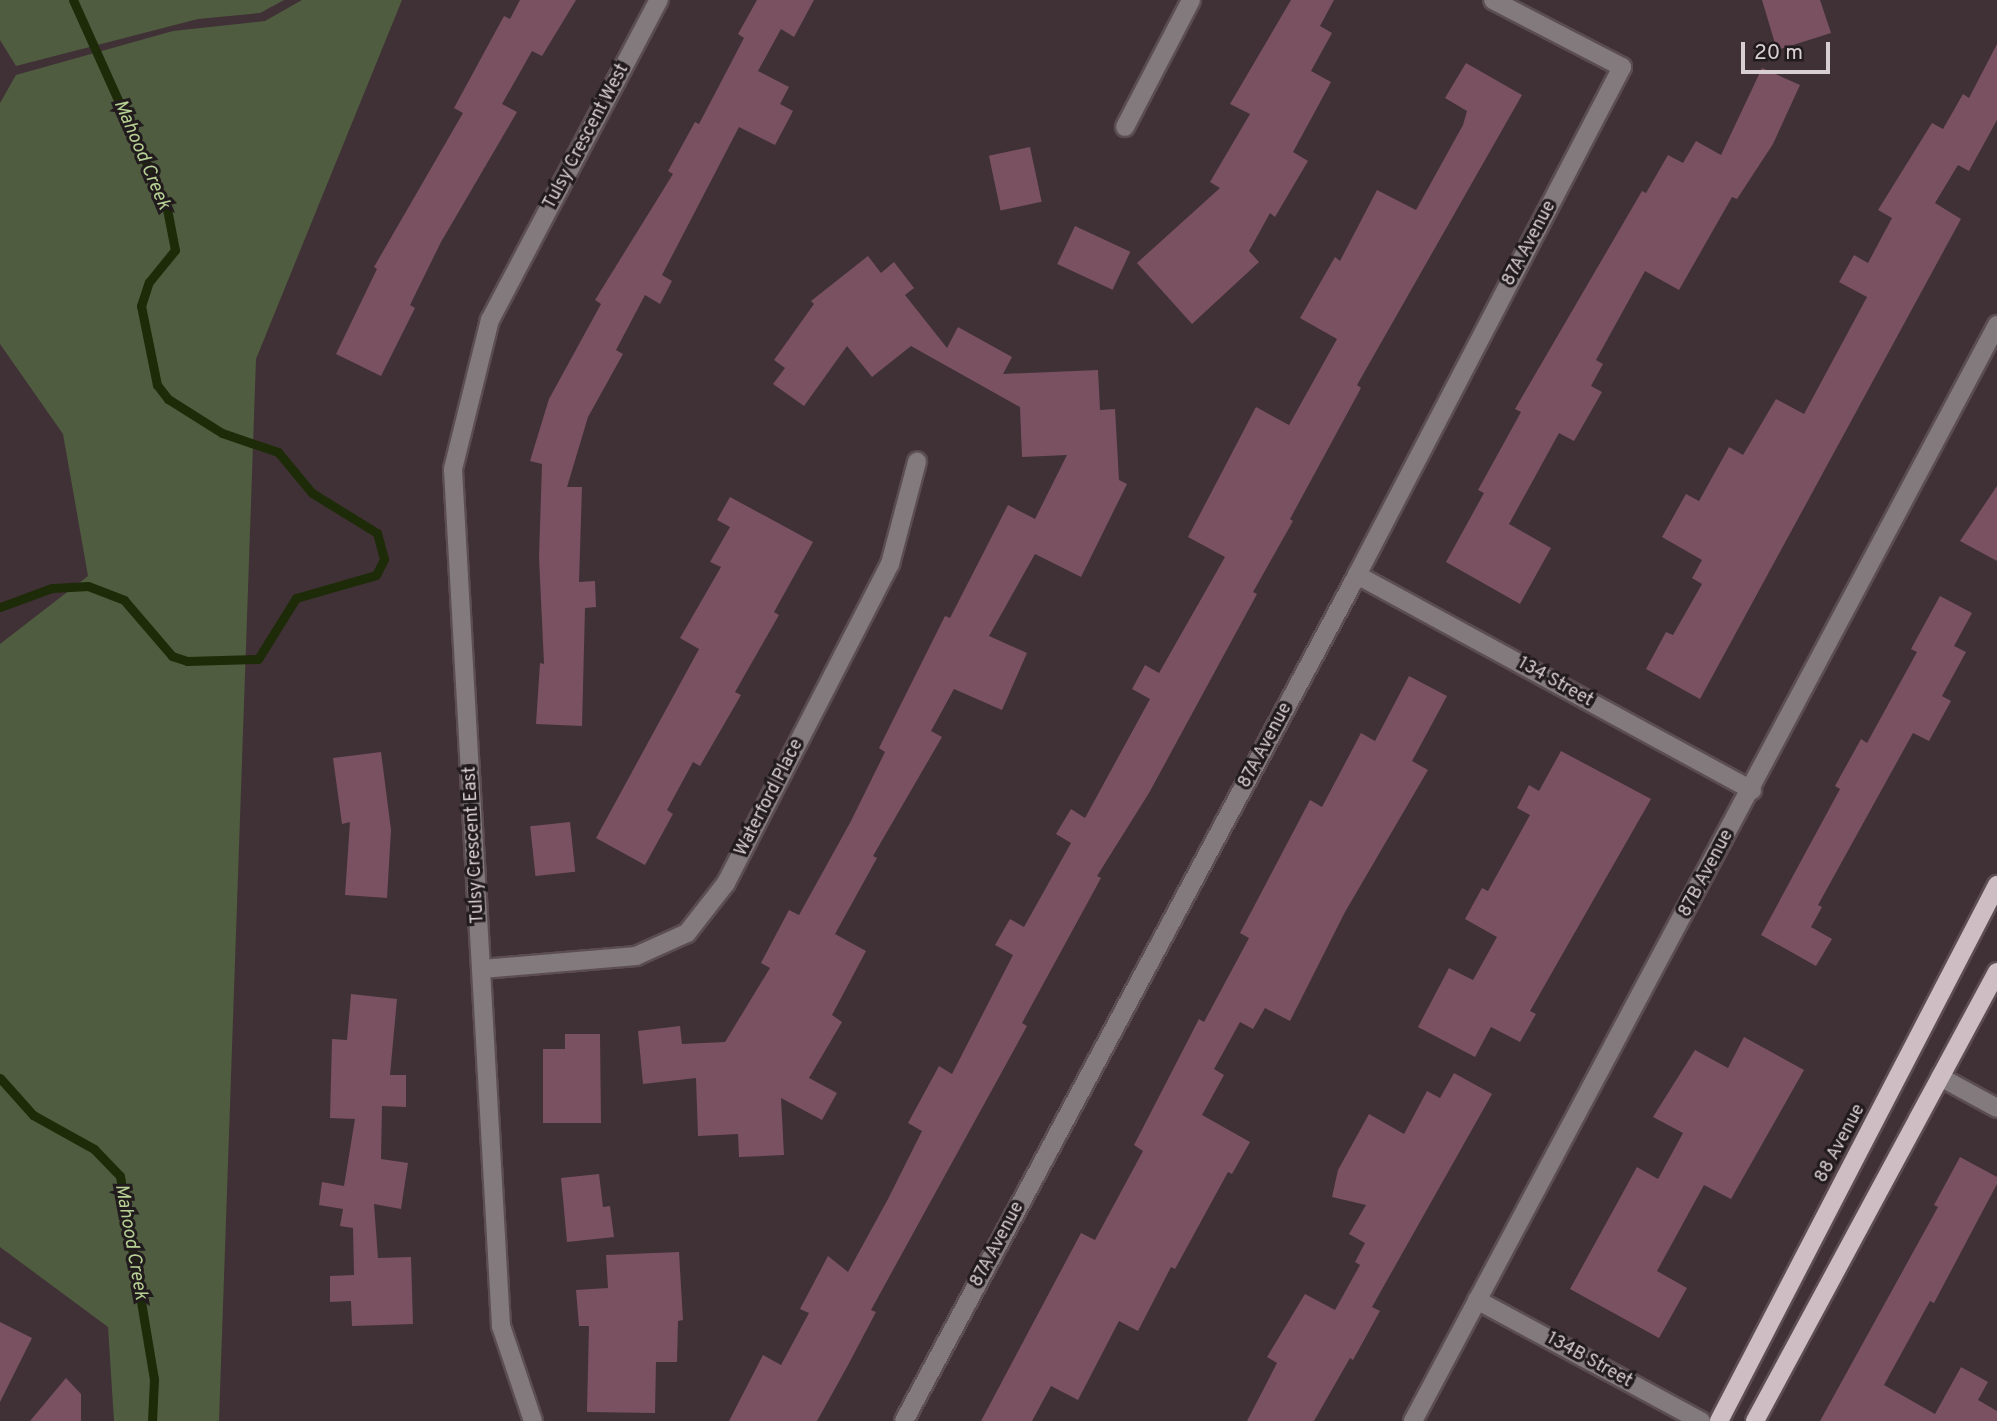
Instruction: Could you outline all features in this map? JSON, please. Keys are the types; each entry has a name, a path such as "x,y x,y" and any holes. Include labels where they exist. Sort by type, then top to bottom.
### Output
{"main road":[{"name":"88 Avenue","path":"1719,1421 1997,885"},
{"path":"1755,1421 1997,972"}],"street":[{"name":"Tulsy Crescent West","path":"515,274 659,0"},
{"path":"1125,127 1191,0"},
{"name":"87A Avenue","path":"904,1421 1357,575 1622,67 1493,0"},
{"name":"Tulsy Crescent East","path":"515,274 491,320 453,469 501,1326 533,1421"},
{"name":"87B Avenue","path":"1413,1421 1752,790 1997,325"},
{"name":"Waterford Place","path":"482,969 636,956 687,933 726,883 890,564 918,462"},
{"name":"134 Street","path":"1357,575 1752,790"},
{"path":"1940,1077 1997,1108"},
{"name":"134B Street","path":"1477,1300 1701,1421"}],"green space":[{"path":"0,0 284,0 260,13 198,19 16,66 0,40"},
{"path":"302,0 402,0 256,359 219,1421 114,1421 108,1327 0,1247 0,644 88,576 63,434 0,344 0,103 16,75 173,31 265,21"}],"building":[{"path":"520,0 576,0 542,56 532,51 502,104 517,112 441,242 410,305 415,308 381,376 336,354 377,269 374,267 463,113 454,108 504,16 510,19"},
{"path":"757,0 814,0 794,37 781,29 758,71 789,87 780,104 793,111 775,145 739,127 662,275 672,281 660,304 645,295 616,350 623,354 588,417 567,487 582,487 579,582 595,581 596,607 585,608 582,726 536,724 540,663 544,664 539,557 542,464 530,461 549,399 601,304 595,300 673,174 668,171 695,122 699,124 744,38 738,34"},
{"path":"1291,0 1334,0 1320,26 1332,33 1311,71 1331,82 1293,152 1308,161 1275,217 1270,213 1249,251 1259,262 1192,324 1137,263 1220,188 1210,182 1250,114 1230,104"},
{"path":"1762,0 1820,0 1831,33 1777,50"},
{"path":"1997,44 1997,120 1969,171 1958,165 1935,203 1961,219 1700,699 1646,669 1666,632 1673,635 1702,584 1692,578 1702,560 1662,537 1686,494 1699,501 1729,447 1743,455 1776,399 1804,414 1867,297 1839,282 1854,255 1868,263 1892,218 1878,210 1932,123 1943,129 1963,94 1969,98"},
{"path":"1466,63 1522,95 1357,385 1361,388 1290,519 1293,521 1253,592 1257,594 1149,793 1097,876 1101,878 1022,1023 1027,1026 871,1310 876,1312 848,1365 817,1421 729,1421 763,1355 781,1365 809,1313 800,1309 828,1256 848,1272 888,1199 922,1131 908,1123 939,1066 952,1074 1013,955 995,945 1010,919 1024,927 1071,843 1056,834 1071,809 1085,818 1150,699 1132,689 1145,665 1159,673 1225,557 1188,537 1256,407 1289,425 1337,339 1300,318 1335,257 1340,261 1377,190 1416,210 1463,125 1467,111 1445,98"},
{"path":"1762,68 1800,85 1773,144 1737,199 1732,197 1679,290 1645,271 1596,360 1603,364 1591,386 1602,392 1574,441 1559,433 1509,524 1551,548 1520,604 1446,562 1484,493 1478,490 1521,412 1515,409 1642,191 1646,193 1668,155 1683,163 1696,141 1721,155"},
{"path":"1030,147 1042,202 1001,211 989,156"},
{"path":"1075,226 1130,252 1113,290 1057,264"},
{"path":"868,256 881,273 894,262 914,288 905,295 947,348 958,327 1012,357 1003,374 1098,370 1100,410 1115,409 1119,480 1127,484 1081,577 1035,554 989,636 1027,653 1002,710 954,689 931,731 942,737 873,856 877,858 835,934 866,951 832,1015 842,1022 809,1078 837,1093 822,1120 781,1098 784,1155 739,1157 738,1134 698,1136 696,1078 643,1084 638,1031 680,1026 682,1044 725,1042 770,968 761,963 789,910 799,915 851,821 885,752 879,748 945,616 950,618 1008,505 1035,519 1067,455 1022,457 1020,407 911,346 872,377 847,346 804,406 773,384 785,368 774,360 814,304 811,301"},
{"path":"1997,486 1997,561 1960,541"},
{"path":"730,497 813,542 774,612 779,615 735,692 741,695 700,766 693,762 667,810 673,814 645,865 596,838 699,649 680,638 721,567 710,562 730,527 717,520"},
{"path":"1940,596 1972,613 1954,646 1966,652 1942,696 1951,701 1929,741 1913,733 1818,905 1822,907 1811,927 1832,939 1816,966 1761,935 1840,789 1835,786 1861,739 1867,743 1917,652 1911,649"},
{"path":"1409,676 1447,696 1412,761 1428,770 1345,912 1290,1021 1265,1008 1253,1029 1240,1022 1214,1069 1224,1075 1202,1115 1250,1142 1232,1174 1228,1172 1175,1269 1171,1267 1138,1331 1119,1321 1078,1400 1051,1386 1032,1421 981,1421 1081,1233 1095,1240 1143,1151 1134,1145 1199,1019 1204,1022 1249,938 1240,933 1310,800 1322,807 1361,733 1375,741"},
{"path":"1561,751 1651,799 1530,1011 1536,1014 1520,1042 1491,1027 1475,1057 1418,1027 1449,968 1473,980 1497,937 1465,919 1482,888 1488,891 1530,815 1517,808 1529,785 1539,791"},
{"path":"381,752 391,830 387,898 345,895 350,822 342,824 333,758"},
{"path":"570,822 575,872 535,876 530,826"},
{"path":"351,994 397,999 390,1075 406,1075 406,1107 382,1106 381,1159 408,1163 401,1209 374,1204 378,1258 411,1257 413,1324 352,1326 351,1301 330,1302 330,1276 354,1275 353,1228 340,1226 343,1209 319,1205 322,1182 344,1186 355,1119 330,1118 332,1039 347,1040"},
{"path":"565,1034 600,1034 601,1123 543,1123 543,1049 565,1049"},
{"path":"1744,1037 1804,1070 1731,1199 1704,1185 1657,1271 1687,1288 1659,1338 1570,1289 1637,1167 1658,1179 1683,1133 1653,1117 1695,1050 1728,1068"},
{"path":"1454,1073 1492,1094 1372,1307 1380,1311 1353,1360 1350,1358 1314,1421 1247,1421 1277,1363 1267,1357 1305,1294 1335,1310 1360,1265 1355,1262 1365,1243 1349,1234 1366,1205 1332,1197 1338,1170 1369,1114 1404,1134 1427,1091 1440,1098"},
{"path":"1960,1157 1997,1177 1997,1184 1934,1303 1930,1301 1884,1385 1935,1414 1961,1367 1988,1382 1978,1400 1997,1411 1997,1421 1820,1421 1938,1207 1934,1205"},
{"path":"599,1174 603,1207 610,1206 614,1237 567,1242 561,1178"},
{"path":"679,1252 683,1320 678,1321 677,1362 656,1362 655,1413 587,1412 589,1326 579,1326 576,1290 608,1288 606,1255"},
{"path":"0,1322 32,1338 0,1402"},
{"path":"66,1378 81,1394 81,1421 30,1421"}],"waterway":[{"name":"Mahood Creek","path":"0,607 52,588 88,586 124,600 172,656 187,661 258,659 296,598 376,575 384,559 377,533 312,493 278,452 222,433 168,399 157,385 141,306 149,282 175,250 167,209 73,0"},
{"name":"Mahood Creek","path":"0,1078 33,1115 94,1149 120,1176 154,1379 152,1421"}]}
